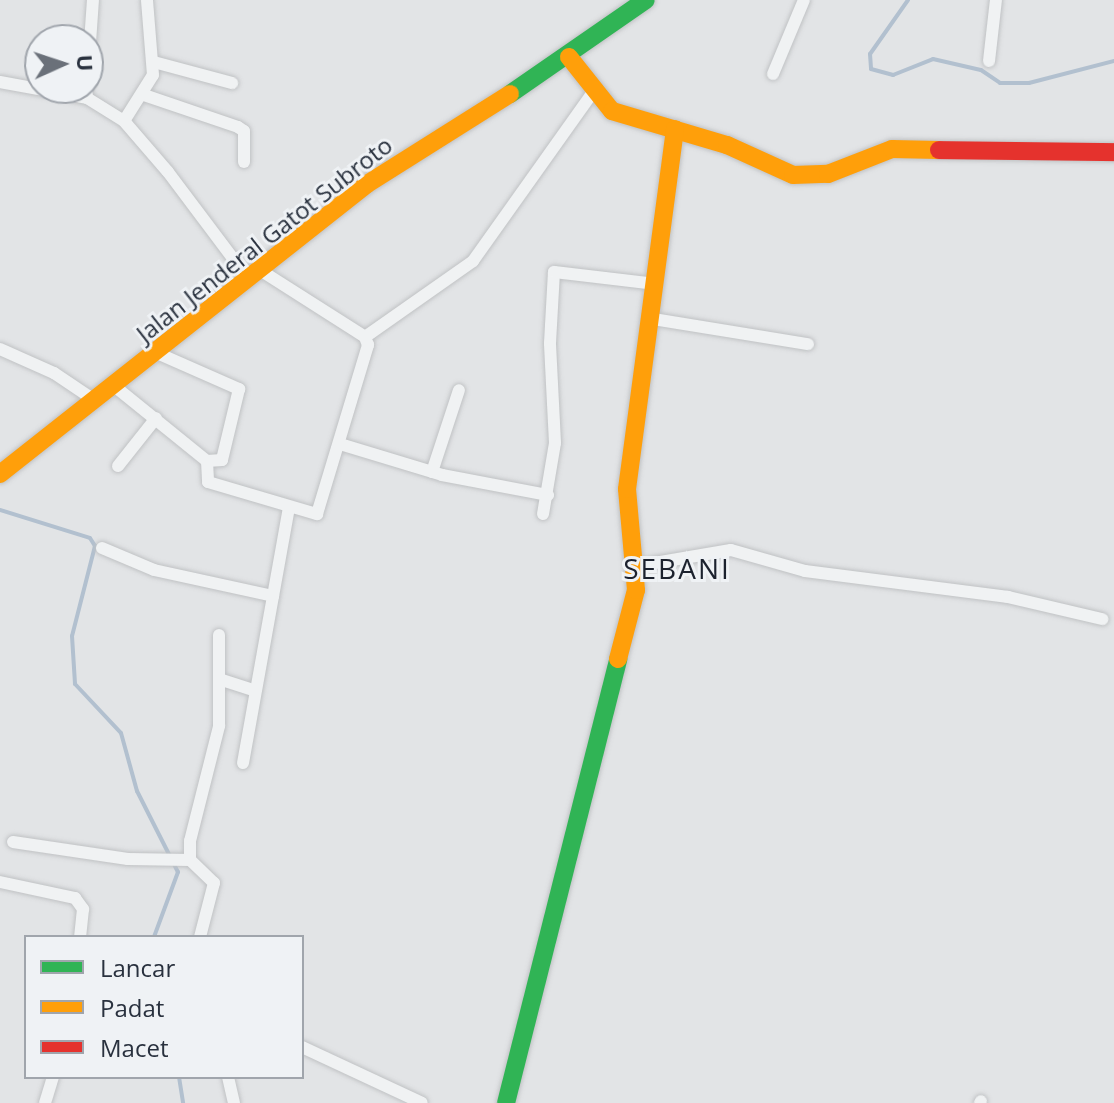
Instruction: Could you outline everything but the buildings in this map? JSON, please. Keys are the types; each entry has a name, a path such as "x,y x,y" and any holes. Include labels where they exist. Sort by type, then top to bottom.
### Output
{"main road":[{"name":"Jalan Jenderal Gatot Subroto","path":"0,474 157,353 367,184 569,57 646,0"},
{"path":"569,57 593,92 621,116 727,145 777,171 808,177 892,149 1114,152"},
{"path":"506,1103 637,566 627,489 653,319 675,129"}],"street":[{"path":"91,24 93,0"},
{"path":"124,121 144,95 154,62 147,0"},
{"path":"773,74 804,0"},
{"path":"989,61 996,0"},
{"path":"154,62 232,83"},
{"path":"0,82 24,85"},
{"path":"365,337 473,261 593,92"},
{"path":"144,95 244,131 244,162"},
{"path":"102,104 124,121 254,275 365,337 368,345 319,513 213,485 205,476 207,461"},
{"path":"543,514 555,443 550,343 554,272 656,284"},
{"path":"653,319 808,344"},
{"path":"0,349 54,373 94,400"},
{"path":"113,385 207,461 222,460 239,389 157,353"},
{"path":"432,472 459,390"},
{"path":"118,466 156,418"},
{"path":"340,444 432,472 548,495"},
{"path":"243,763 289,507"},
{"path":"102,548 137,565 273,596"},
{"path":"637,566 731,550 805,571 1008,597 1102,619"},
{"path":"187,860 219,726 222,680 219,635"},
{"path":"222,680 255,691"},
{"path":"13,842 169,861 187,860 214,883 201,935"},
{"path":"0,882 75,898 83,909 80,935"},
{"path":"304,1048 422,1103"},
{"path":"45,1103 52,1079"},
{"path":"228,1079 234,1103"}],"waterway":[{"path":"908,0 870,54 871,69 893,75 933,59 981,70 1000,83 1029,83 1114,61"},
{"path":"0,510 90,538 95,546 72,636 75,684 121,733 137,791 178,872 155,935"},
{"path":"179,1079 183,1103"}],"traffic: fast":[{"path":"510,94 646,0"},
{"path":"506,1103 618,659"}],"traffic: slow":[{"path":"569,57 612,111 727,145 793,175 828,174 892,149 939,150"},
{"path":"0,474 367,184 510,94"},
{"path":"618,659 636,590 627,489 675,129"}],"traffic: jam":[{"path":"939,150 1114,152"}],"district":[{"name":"SEBANI","path":"677,568"}]}
